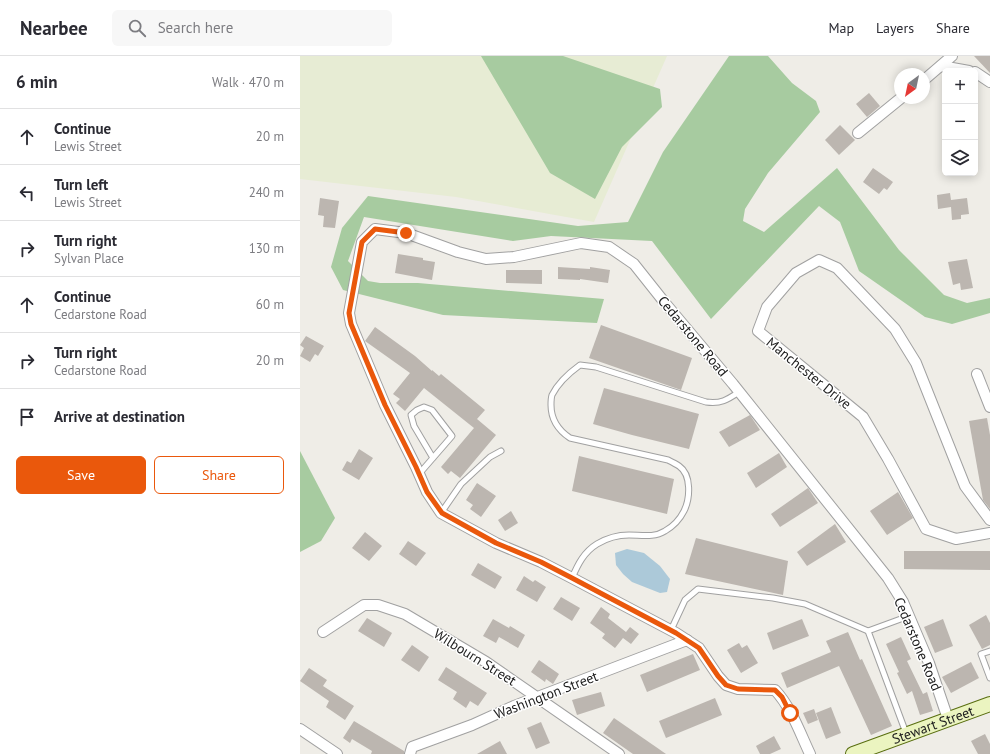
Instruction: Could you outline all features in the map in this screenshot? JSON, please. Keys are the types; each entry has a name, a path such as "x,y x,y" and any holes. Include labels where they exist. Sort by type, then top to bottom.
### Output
{"street":[{"path":"930,75 952,56"},
{"path":"941,66 952,68"},
{"path":"978,74 990,82"},
{"path":"858,134 894,104"},
{"name":"Cedarstone Road","path":"419,474 385,405 351,324 349,313 362,242 375,229 406,233 458,252 486,259 514,257 581,243 609,248 634,264 888,578 903,602 909,616 929,663 948,719"},
{"name":"Manchester Drive","path":"990,520 965,486 916,363 895,329 837,268 819,260 796,273 767,307 758,331 863,417 888,458 926,528 956,539 990,533"},
{"path":"977,374 990,407"},
{"path":"419,474 427,492 442,513 496,543 541,562 671,630 699,648 726,685 738,689 775,690 782,697 810,754"},
{"name":"Wilbourn Street","path":"323,632 364,605 378,606 405,614 486,662 619,754"},
{"name":"Washington Street","path":"410,754 412,747 472,725 514,706 687,640"},
{"name":"Stewart Street","path":"853,754 990,704"},
{"path":"300,730 337,754"}],"lane":[{"path":"572,578 579,562 587,551 598,544 612,537 628,535 654,535 664,532 677,521 684,512 688,497 688,484 686,475 680,466 668,460 570,438 561,432 554,422 551,411 551,397 566,377 580,365 596,367 706,402 717,403 728,400 739,392"},
{"path":"419,474 433,458 452,436 432,410 424,407 411,415 414,426 433,458"},
{"path":"442,513 461,484 490,457 501,451"},
{"path":"671,630 685,600 698,589 773,598 805,604 868,631 909,616"},
{"path":"868,631 906,734"},
{"path":"990,651 981,654 990,678"}],"green space":[{"path":"300,56 667,56 594,222 456,197 300,179"},
{"path":"481,56 563,56 660,89 662,107 622,147 595,199 550,173"},
{"path":"729,56 768,56 792,83 816,101 820,112 768,173 745,209 743,221 764,232 837,168 899,250 944,295 967,303 990,298 990,313 952,324 925,317 859,271 840,222 819,206 711,319 652,241 551,236 513,241 364,217 348,261 368,281 380,283 418,283 604,299 597,323 443,315 343,290 331,267 342,228 368,196 578,226 628,222 663,152"},
{"path":"300,451 335,518 321,541 300,552"}],"water":[{"path":"627,549 644,553 660,566 670,579 667,592 660,593 632,582 623,574 616,565 615,553"}],"building":[{"path":"974,56 990,56 990,73"},
{"path":"869,93 880,106 867,117 856,104"},
{"path":"840,125 855,140 839,155 825,140"},
{"path":"873,168 893,182 887,190 884,188 879,194 863,182"},
{"path":"950,193 951,200 967,198 969,214 961,215 961,219 952,220 951,207 938,209 937,195"},
{"path":"320,198 339,201 335,228 323,227 324,216 318,215"},
{"path":"398,254 423,258 423,260 435,262 432,280 395,273"},
{"path":"967,259 973,288 961,290 960,283 953,285 948,262"},
{"path":"558,267 590,269 590,267 610,270 608,283 580,279 558,279"},
{"path":"506,270 542,270 542,284 506,283"},
{"path":"601,325 692,358 681,390 589,358"},
{"path":"375,327 415,356 439,376 441,374 485,410 477,419 496,435 460,478 451,471 448,474 441,467 474,428 424,388 405,411 396,403 400,399 393,394 410,373 365,341"},
{"path":"306,336 324,346 318,356 315,354 310,362 300,356 304,348 300,345"},
{"path":"604,388 699,414 689,449 593,424"},
{"path":"750,415 760,430 729,447 719,432"},
{"path":"987,418 990,435 990,509 983,500 969,421"},
{"path":"359,449 373,458 359,480 342,470 347,461 351,463"},
{"path":"779,453 787,467 756,488 747,473"},
{"path":"579,456 674,479 667,514 572,491"},
{"path":"477,483 496,496 481,517 470,509 473,505 466,500"},
{"path":"808,488 818,503 780,527 771,514"},
{"path":"898,492 913,518 887,535 870,511"},
{"path":"511,511 518,523 505,531 498,520"},
{"path":"835,524 846,542 807,566 797,552"},
{"path":"365,532 382,546 369,561 352,548"},
{"path":"696,538 788,561 783,595 685,574"},
{"path":"408,541 426,553 416,566 399,554"},
{"path":"904,551 990,551 990,570 904,569"},
{"path":"478,563 502,577 495,589 471,575"},
{"path":"524,576 533,582 535,580 546,587 537,602 516,590"},
{"path":"561,597 580,608 572,621 553,609"},
{"path":"601,607 610,614 608,618 626,632 630,627 639,634 631,644 623,638 615,648 602,638 605,634 590,623"},
{"path":"986,615 990,623 990,645 982,649 969,625"},
{"path":"367,618 392,633 384,647 358,631"},
{"path":"493,619 509,628 510,626 525,635 518,648 499,637 496,643 483,636"},
{"path":"802,619 809,636 773,650 767,633"},
{"path":"943,619 953,646 935,653 924,627"},
{"path":"848,632 860,660 862,659 892,726 871,735 839,666 787,688 781,673 831,652 826,641"},
{"path":"901,637 911,659 907,661 923,694 927,692 933,711 920,715 912,691 907,694 897,673 899,672 886,644"},
{"path":"739,643 742,648 747,645 758,663 741,673 727,650"},
{"path":"412,645 429,657 419,672 401,660"},
{"path":"693,654 700,670 647,692 640,675"},
{"path":"539,660 559,674 553,684 546,679 545,682 531,672"},
{"path":"971,662 979,678 951,693 942,677"},
{"path":"446,667 487,693 478,706 470,701 466,708 453,699 457,692 438,680"},
{"path":"309,668 327,680 323,686 354,706 345,720 326,707 329,701 300,681"},
{"path":"601,692 605,706 577,715 572,700"},
{"path":"715,698 722,715 666,738 659,721"},
{"path":"831,707 841,733 826,739 816,713"},
{"path":"814,709 818,720 808,724 803,713"},
{"path":"614,718 666,754 633,754 603,733"},
{"path":"354,721 404,751 404,754 371,754 372,751 352,739 350,743 343,738"},
{"path":"541,722 550,743 536,749 527,728"},
{"path":"985,734 990,744 990,754 978,754 971,741"},
{"path":"774,736 781,749 770,754 760,754 756,746"},
{"path":"500,741 507,754 477,754"}],"route":[{"path":"406,233 375,229 362,242 349,313 351,324 385,405 427,492 442,513 496,543 541,562 676,633 699,648 726,685 738,689 775,690 782,697 790,713"}]}
